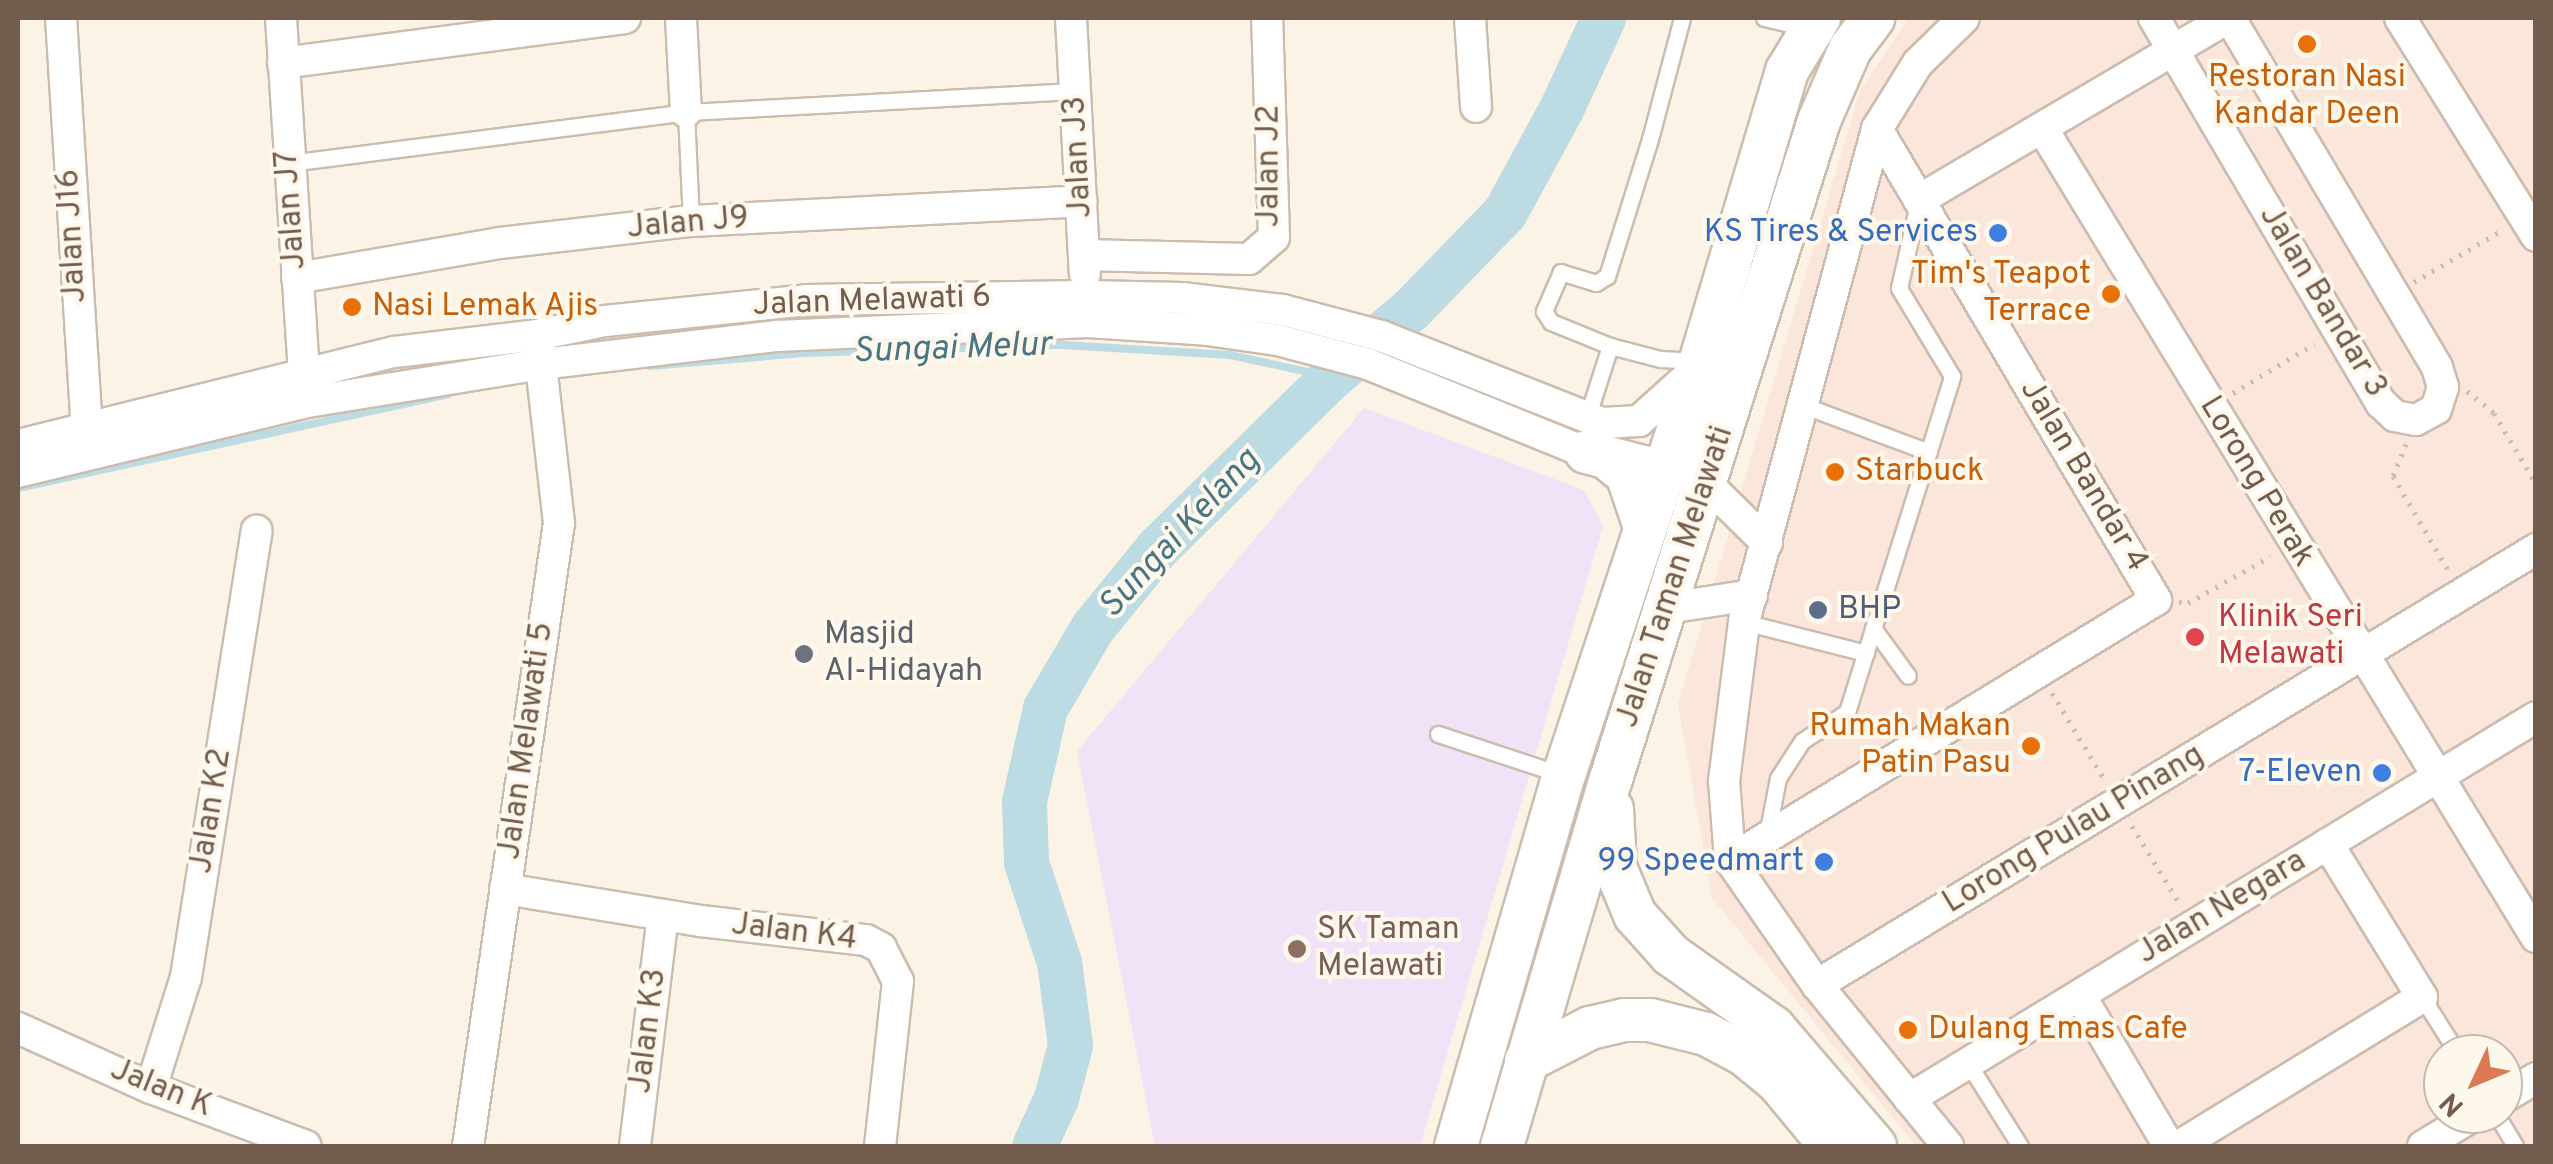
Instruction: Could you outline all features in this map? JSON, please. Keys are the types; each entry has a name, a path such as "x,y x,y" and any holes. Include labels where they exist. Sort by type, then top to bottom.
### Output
{"main road":[{"name":"Jalan Taman Melawati","path":"1456,1146 1564,775 1642,538 1684,476 1720,440 1819,121 1850,48 1873,18"},
{"name":"Jalan Taman Melawati","path":"1502,1146 1611,779 1668,608 1700,363 1787,71 1815,23"},
{"path":"1587,435 1684,476"},
{"path":"1611,779 1615,868 1635,916 1671,954 1774,1028 1875,1146"},
{"path":"1526,1062 1590,1028 1624,1020 1650,1020 1706,1034 1744,1054 1778,1082 1831,1146"}],"street":[{"name":"Jalan J16","path":"61,18 86,441"},
{"name":"Jalan J7","path":"282,18 305,388"},
{"path":"283,63 482,25 626,18"},
{"path":"681,18 686,112"},
{"name":"Jalan J3","path":"1071,18 1087,296"},
{"name":"Jalan J2","path":"1084,255 1248,259 1274,237 1267,18"},
{"path":"1470,18 1476,107"},
{"path":"1948,1146 1817,985 1730,860 1724,781 1748,608 1877,129 1918,63 1964,18"},
{"name":"Jalan Bandar 3","path":"2154,18 2382,404 2394,416 2416,420 2436,409 2442,387 2437,367 2229,18"},
{"path":"1920,200 2229,18"},
{"path":"2400,18 2530,227"},
{"name":"Lorong Perak","path":"2042,128 2536,937"},
{"name":"Jalan Bandar 4","path":"1730,860 2156,600 1877,129"},
{"name":"Jalan J9","path":"297,278 500,244 691,222 1081,201"},
{"name":"Jalan Melawati 6","path":"539,350 605,322 807,300 1182,298 1281,325 1468,404 1587,435"},
{"name":"Jalan Melawati 6","path":"18,472 86,441 305,388 395,352 539,350 1088,322 1281,325 1381,336 1478,372 1587,435 1622,478 1642,538"},
{"name":"Jalan Melawati 5","path":"468,1146 559,522 539,350"},
{"name":"Jalan Melawati 6","path":"1587,435 1602,423 1639,421 1666,402 1700,363"},
{"name":"Jalan Melawati 6","path":"18,444 86,441"},
{"path":"1684,476 1767,542"},
{"name":"Jalan K2","path":"151,1088 186,976 257,531"},
{"name":"Lorong Pulau Pinang","path":"1817,985 2536,550"},
{"path":"1668,608 1748,608"},
{"name":"Jalan Negara","path":"1909,1098 2536,717"},
{"path":"2179,1146 2422,997 2328,844"},
{"name":"Jalan K4","path":"504,889 663,916 866,940 881,948 898,981 880,1146"},
{"name":"Jalan K3","path":"636,1146 663,916"},
{"path":"2080,994 2170,1146"},
{"name":"Jalan K","path":"18,1028 151,1088 306,1146"}],"lane":[{"path":"1682,18 1650,139 1607,276 1596,283 1561,272 1544,311 1551,322 1610,346 1660,359 1700,363"},
{"path":"1764,18 1815,23"},
{"path":"289,163 686,112 1075,91"},
{"path":"686,112 691,222"},
{"path":"1767,837 1778,778 1802,741 1846,712 1952,376 1899,288 1920,200"},
{"path":"1587,435 1610,346"},
{"path":"1805,406 1929,452"},
{"path":"1748,608 1866,653"},
{"path":"1874,628 1908,676"},
{"path":"1438,734 1564,775"},
{"path":"2422,997 2445,1034"},
{"path":"1968,1062 2020,1146"}],"path":[{"path":"2394,294 2530,227"},
{"path":"2210,407 2338,330"},
{"path":"2437,367 2494,414 2536,484"},
{"path":"2416,420 2393,476 2462,594"},
{"path":"2156,600 2188,603 2294,543"}],"shaded area":[{"path":"1909,18 2535,18 2535,1146 1916,1146 1712,898 1678,704 1860,90"},
{"name":"SK Taman Melawati","path":"1364,408 1584,490 1603,526 1420,1146 1155,1146 1077,751"}],"waterway":[{"name":"Sungai Kelang","path":"1034,1146 1056,1098 1070,1045 1059,962 1026,862 1024,801 1045,708 1092,628 1157,548 1331,377 1411,309 1505,212 1561,109 1603,18"},
{"name":"Sungai Melur","path":"650,366 804,353 1063,345 1230,355 1331,377"},
{"name":"Sungai Melur","path":"18,488 448,394"}],"place":[{"name":"Restoran Nasi Kandar Deen","path":"2307,44"},
{"name":"KS Tires & Services","path":"1998,233"},
{"name":"Tim's Teapot Terrace","path":"2111,294"},
{"name":"Nasi Lemak Ajis","path":"352,307"},
{"name":"Starbuck","path":"1835,472"},
{"name":"BHP","path":"1818,610"},
{"name":"Klinik Seri Melawati","path":"2195,637"},
{"name":"Masjid Al-Hidayah","path":"804,654"},
{"name":"Rumah Makan Patin Pasu","path":"2031,746"},
{"name":"7-Eleven","path":"2382,773"},
{"name":"99 Speedmart","path":"1824,862"},
{"name":"SK Taman Melawati","path":"1297,949"},
{"name":"Dulang Emas Cafe","path":"1908,1030"}]}
